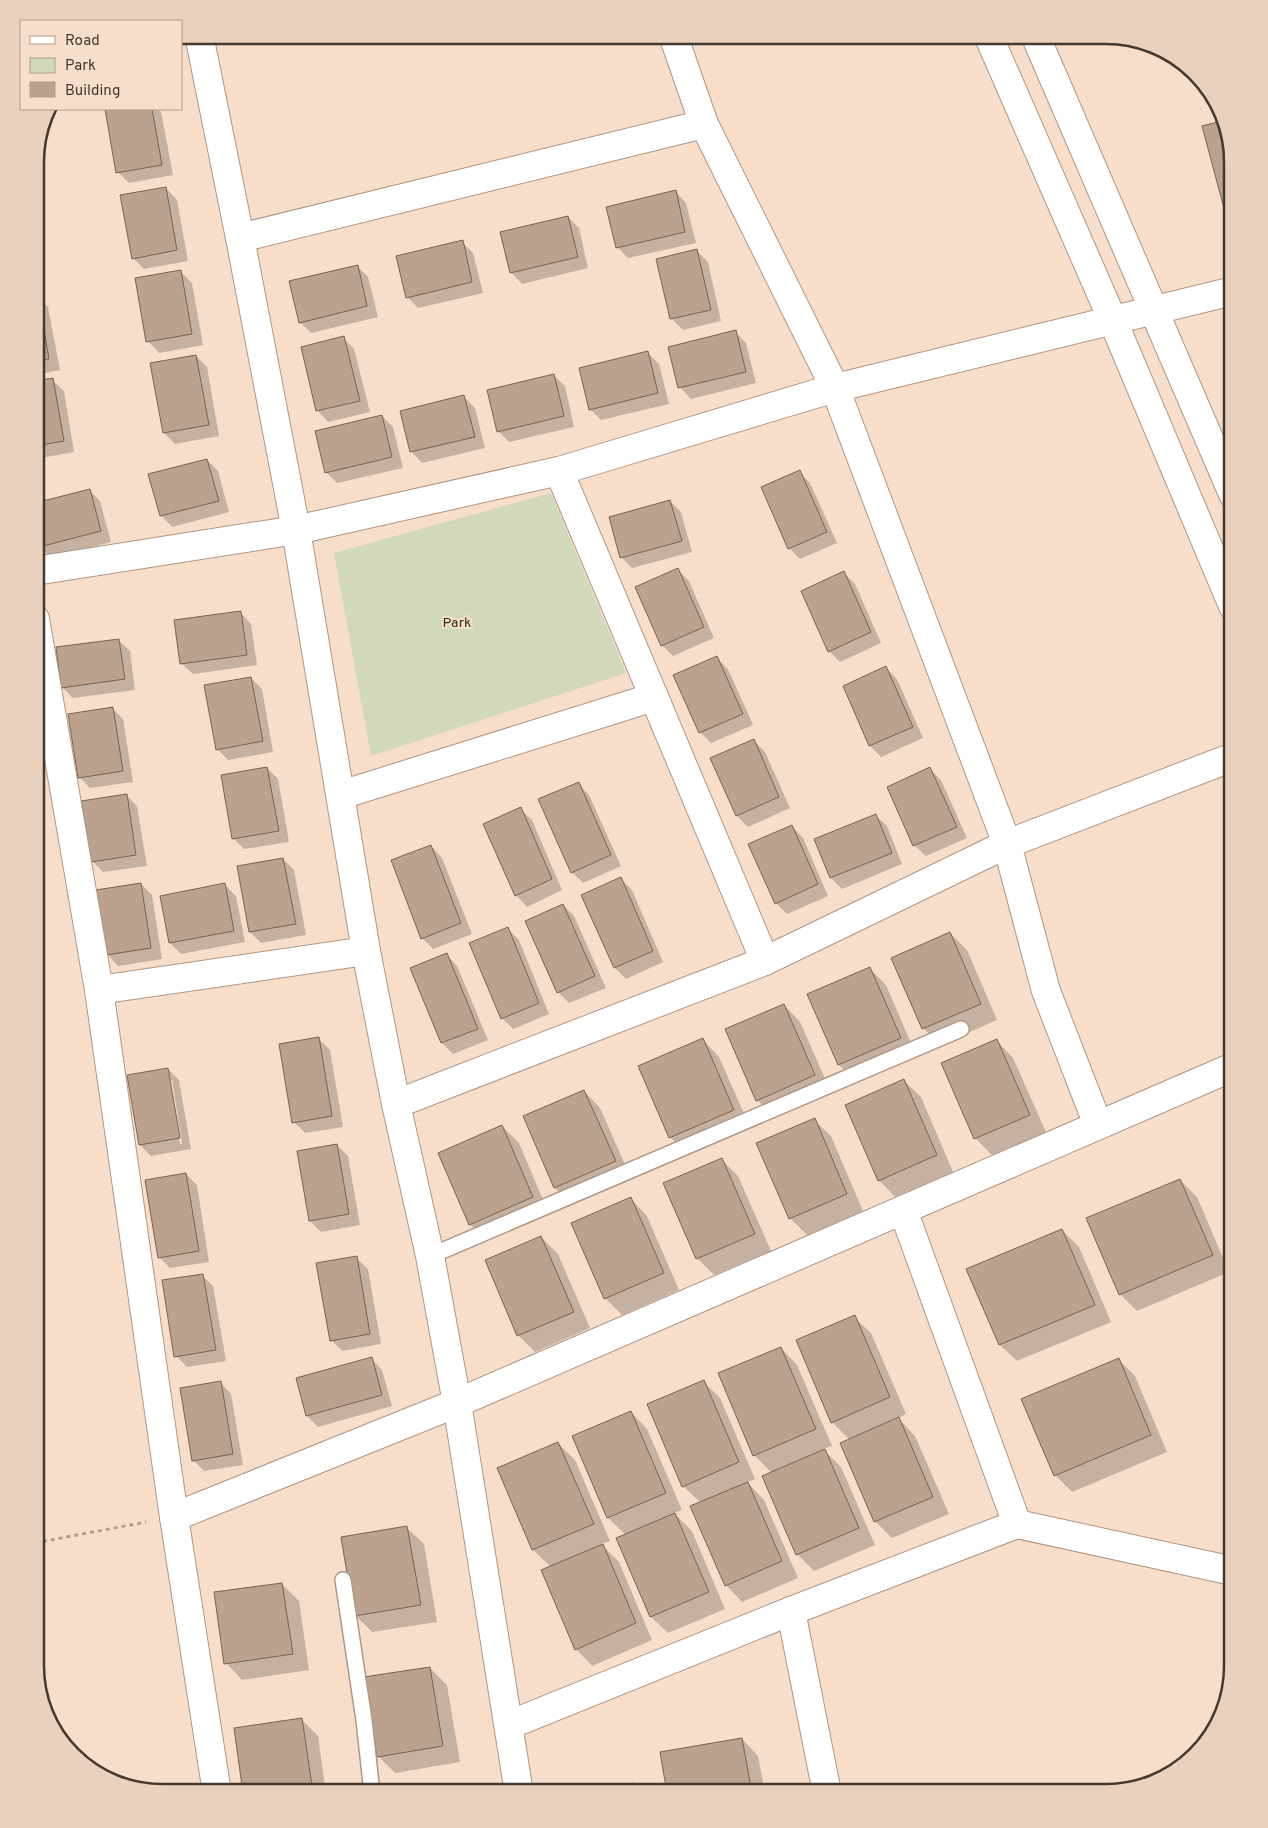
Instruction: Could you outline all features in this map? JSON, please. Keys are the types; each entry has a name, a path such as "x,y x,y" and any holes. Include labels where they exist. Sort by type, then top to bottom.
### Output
{"street":[{"path":"201,44 296,530 366,951 396,1104 430,1256 457,1403 518,1784"},
{"path":"676,44 704,124 835,388 1007,844 1046,991 1098,1125"},
{"path":"992,44 1113,321 1224,585"},
{"path":"1039,44 1224,473"},
{"path":"240,238 704,124"},
{"path":"44,570 296,530 559,472 835,388 1224,293"},
{"path":"559,472 765,961"},
{"path":"44,671 99,990 174,1517 216,1784"},
{"path":"340,795 654,697"},
{"path":"396,1104 765,961 1007,844 1224,760"},
{"path":"99,990 366,951"},
{"path":"174,1517 457,1403 1224,1071"},
{"path":"903,1210 1018,1524"},
{"path":"509,1725 792,1611 1018,1524 1224,1569"},
{"path":"792,1611 824,1784"}],"lane":[{"path":"430,1256 961,1029"},
{"path":"342,1580 364,1720 371,1784"}],"path":[{"path":"44,1542 174,1517"}],"green space":[{"name":"Park","path":"551,493 626,673 371,756 334,553"}],"building":[{"path":"105,110 152,110 162,165 116,173"},
{"path":"1217,122 1220,131 1224,162 1224,208 1202,126"},
{"path":"166,187 177,250 132,259 120,195"},
{"path":"676,190 685,232 616,248 606,207"},
{"path":"568,216 578,257 510,273 500,232"},
{"path":"463,240 472,282 406,298 396,256"},
{"path":"697,249 711,310 670,319 656,259"},
{"path":"358,265 367,306 299,323 289,281"},
{"path":"181,270 192,334 146,342 135,278"},
{"path":"44,329 49,359 44,360"},
{"path":"736,330 746,372 678,388 668,347"},
{"path":"344,336 360,401 316,411 301,347"},
{"path":"648,351 658,393 589,410 579,368"},
{"path":"196,355 209,425 163,433 150,363"},
{"path":"554,374 564,416 497,432 487,390"},
{"path":"53,378 64,441 44,444 44,380"},
{"path":"464,395 475,437 410,452 400,411"},
{"path":"382,415 392,457 325,473 315,431"},
{"path":"207,459 219,501 160,516 148,474"},
{"path":"800,470 827,532 788,549 761,487"},
{"path":"90,489 101,531 44,546 44,501"},
{"path":"670,500 682,541 620,558 609,517"},
{"path":"678,568 704,627 661,646 635,587"},
{"path":"844,571 871,632 828,652 801,591"},
{"path":"241,611 247,655 180,664 174,620"},
{"path":"119,639 125,679 61,688 56,647"},
{"path":"717,656 743,714 699,733 673,675"},
{"path":"886,666 913,727 869,746 843,686"},
{"path":"251,677 263,741 216,750 204,685"},
{"path":"113,707 123,771 78,778 68,714"},
{"path":"754,739 779,797 736,816 710,758"},
{"path":"267,767 279,831 232,839 221,775"},
{"path":"930,767 957,827 913,846 887,787"},
{"path":"579,782 611,855 571,873 538,799"},
{"path":"127,794 136,855 91,862 81,801"},
{"path":"521,807 552,879 515,896 483,824"},
{"path":"876,814 892,853 830,878 814,839"},
{"path":"792,825 818,884 775,904 748,844"},
{"path":"431,845 461,923 421,939 391,860"},
{"path":"283,858 296,924 249,932 237,866"},
{"path":"621,877 653,951 614,968 581,895"},
{"path":"141,883 151,948 106,955 96,890"},
{"path":"225,883 234,931 169,943 160,896"},
{"path":"563,904 595,976 557,993 525,921"},
{"path":"508,927 539,1003 501,1019 469,943"},
{"path":"950,932 981,1004 922,1029 891,958"},
{"path":"447,953 478,1029 441,1043 410,968"},
{"path":"870,967 901,1038 838,1065 807,994"},
{"path":"784,1004 815,1075 756,1101 725,1029"},
{"path":"319,1037 332,1116 292,1123 279,1044"},
{"path":"703,1038 734,1110 669,1138 638,1066"},
{"path":"997,1039 1030,1115 974,1139 941,1063"},
{"path":"168,1068 180,1138 139,1145 127,1075"},
{"path":"904,1079 937,1155 878,1181 845,1105"},
{"path":"584,1090 616,1161 554,1188 523,1116"},
{"path":"815,1118 847,1194 789,1219 756,1143"},
{"path":"502,1125 533,1197 469,1225 438,1153"},
{"path":"337,1144 349,1214 309,1221 297,1151"},
{"path":"722,1158 755,1234 696,1259 663,1183"},
{"path":"186,1173 199,1251 158,1258 145,1180"},
{"path":"1180,1179 1213,1255 1119,1295 1086,1218"},
{"path":"631,1197 664,1273 604,1299 571,1223"},
{"path":"1062,1229 1095,1305 999,1345 966,1269"},
{"path":"541,1236 574,1312 517,1336 485,1260"},
{"path":"357,1256 370,1334 330,1341 316,1263"},
{"path":"203,1274 216,1350 174,1357 162,1280"},
{"path":"855,1315 890,1397 831,1423 796,1340"},
{"path":"781,1347 816,1429 753,1456 718,1373"},
{"path":"372,1357 382,1395 306,1416 296,1378"},
{"path":"1119,1358 1151,1435 1054,1476 1021,1399"},
{"path":"704,1380 739,1462 682,1487 647,1404"},
{"path":"221,1381 233,1454 192,1461 180,1388"},
{"path":"631,1411 666,1493 607,1518 572,1436"},
{"path":"899,1417 933,1497 874,1522 840,1443"},
{"path":"558,1442 594,1524 532,1550 497,1468"},
{"path":"825,1449 859,1528 796,1555 762,1476"},
{"path":"748,1482 782,1561 725,1586 690,1506"},
{"path":"675,1513 709,1592 650,1617 616,1538"},
{"path":"407,1526 421,1605 354,1616 341,1537"},
{"path":"603,1544 636,1623 575,1650 541,1570"},
{"path":"282,1583 293,1654 224,1664 214,1592"},
{"path":"430,1667 443,1746 377,1757 364,1677"},
{"path":"302,1718 312,1784 242,1784 234,1728"},
{"path":"742,1738 750,1784 665,1784 660,1752"}]}
